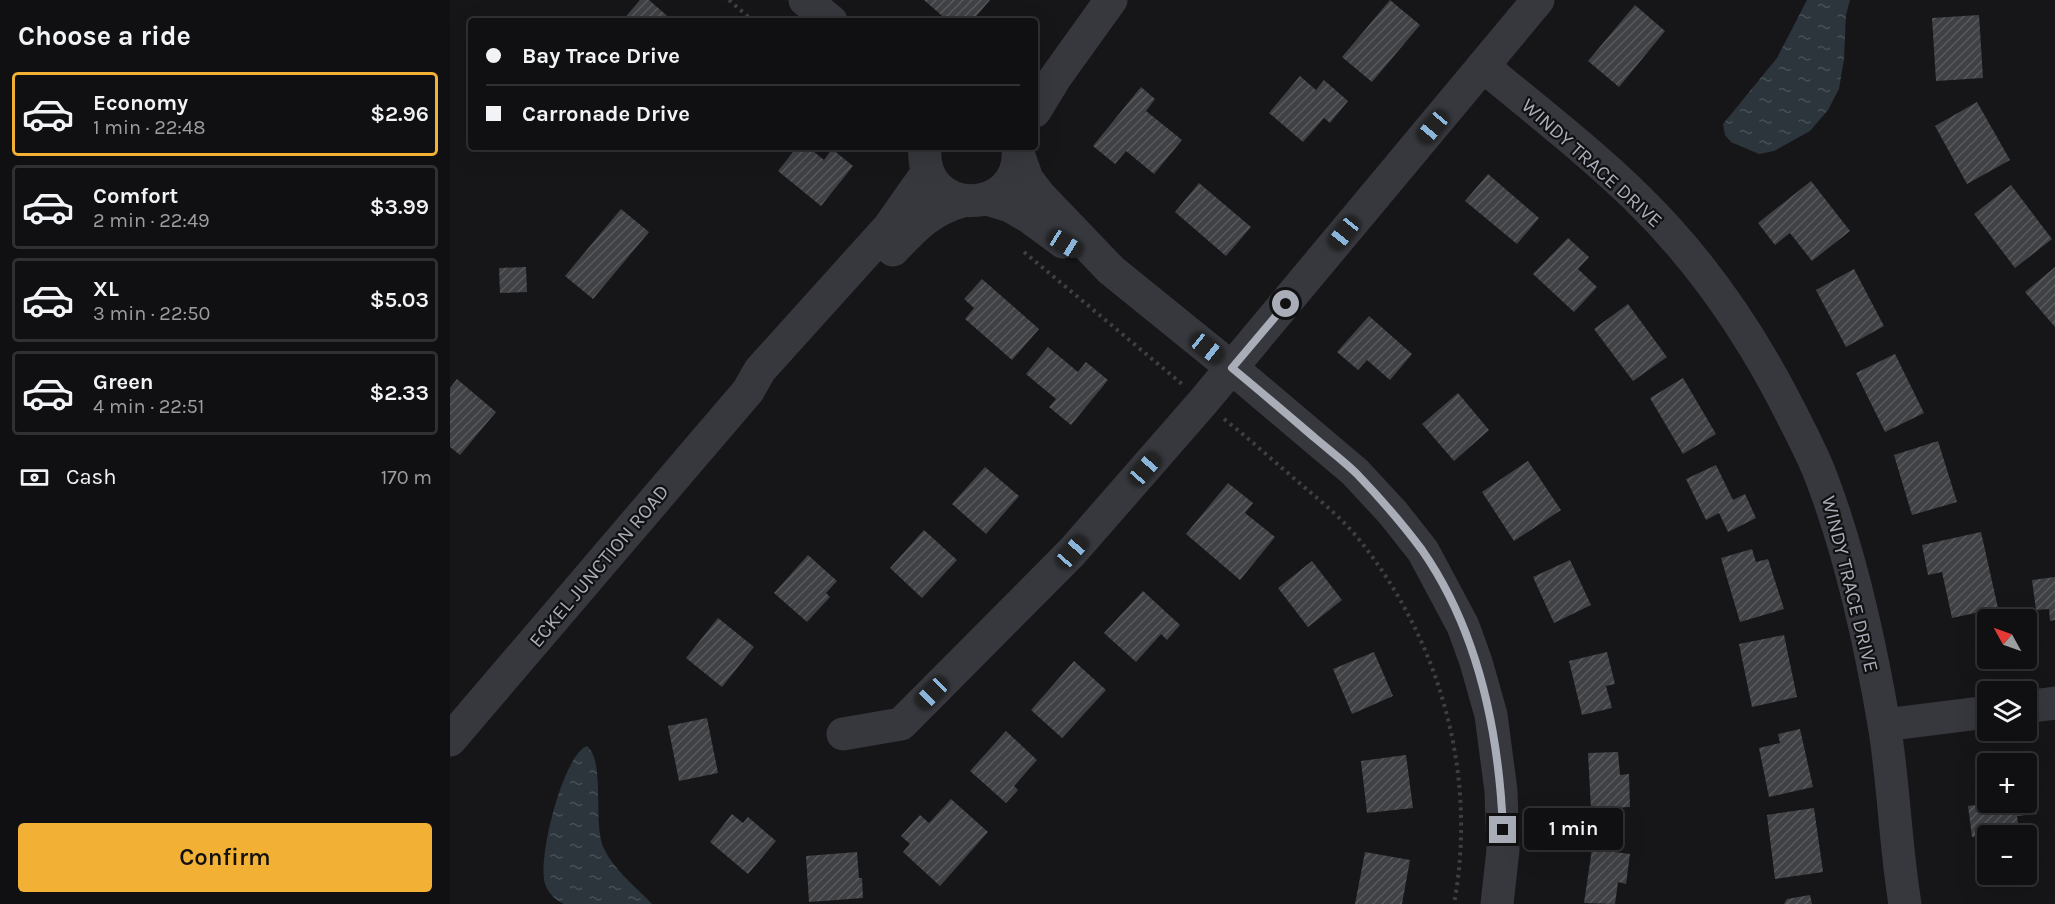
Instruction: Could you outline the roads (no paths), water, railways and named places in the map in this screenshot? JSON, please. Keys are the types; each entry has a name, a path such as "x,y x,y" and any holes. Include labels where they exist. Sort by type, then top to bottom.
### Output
{"street":[{"path":"780,0 800,18"},
{"path":"805,0 827,18"},
{"path":"1038,67 1086,0"},
{"path":"1038,106 1055,78 1111,0"},
{"path":"843,734 901,724 1072,552 1232,368 1538,0"},
{"name":"WINDY TRACE DRIVE","path":"1483,66 1637,198 1681,246 1725,302 1767,365 1823,480 1842,537 1858,600 1884,725 1905,904"},
{"path":"1018,151 1027,179 1040,196 1111,270 1355,472 1393,513 1422,551 1463,626 1491,715 1501,791 1503,850 1497,904"},
{"name":"ECKEL JUNCTION ROAD","path":"748,391 770,377 924,219 936,210 1000,192 1010,182 1016,170 1018,151"},
{"name":"ECKEL JUNCTION ROAD","path":"926,160 936,186 942,191 947,195 975,200"},
{"name":"ECKEL JUNCTION ROAD","path":"450,740 748,391 759,370 889,227 926,160"},
{"path":"975,200 1010,206 1029,217 1053,236 1111,270"},
{"path":"2037,705 2055,703"},
{"path":"1884,725 1977,713"}],"water":[{"path":"1807,0 1850,0 1846,15 1844,59 1839,89 1828,110 1810,131 1774,151 1759,154 1731,142 1725,135 1723,124 1777,58"},
{"path":"587,746 593,754 596,765 599,824 604,849 620,871 652,904 564,904 552,896 546,887 545,853 554,809 569,768 578,753"}]}
